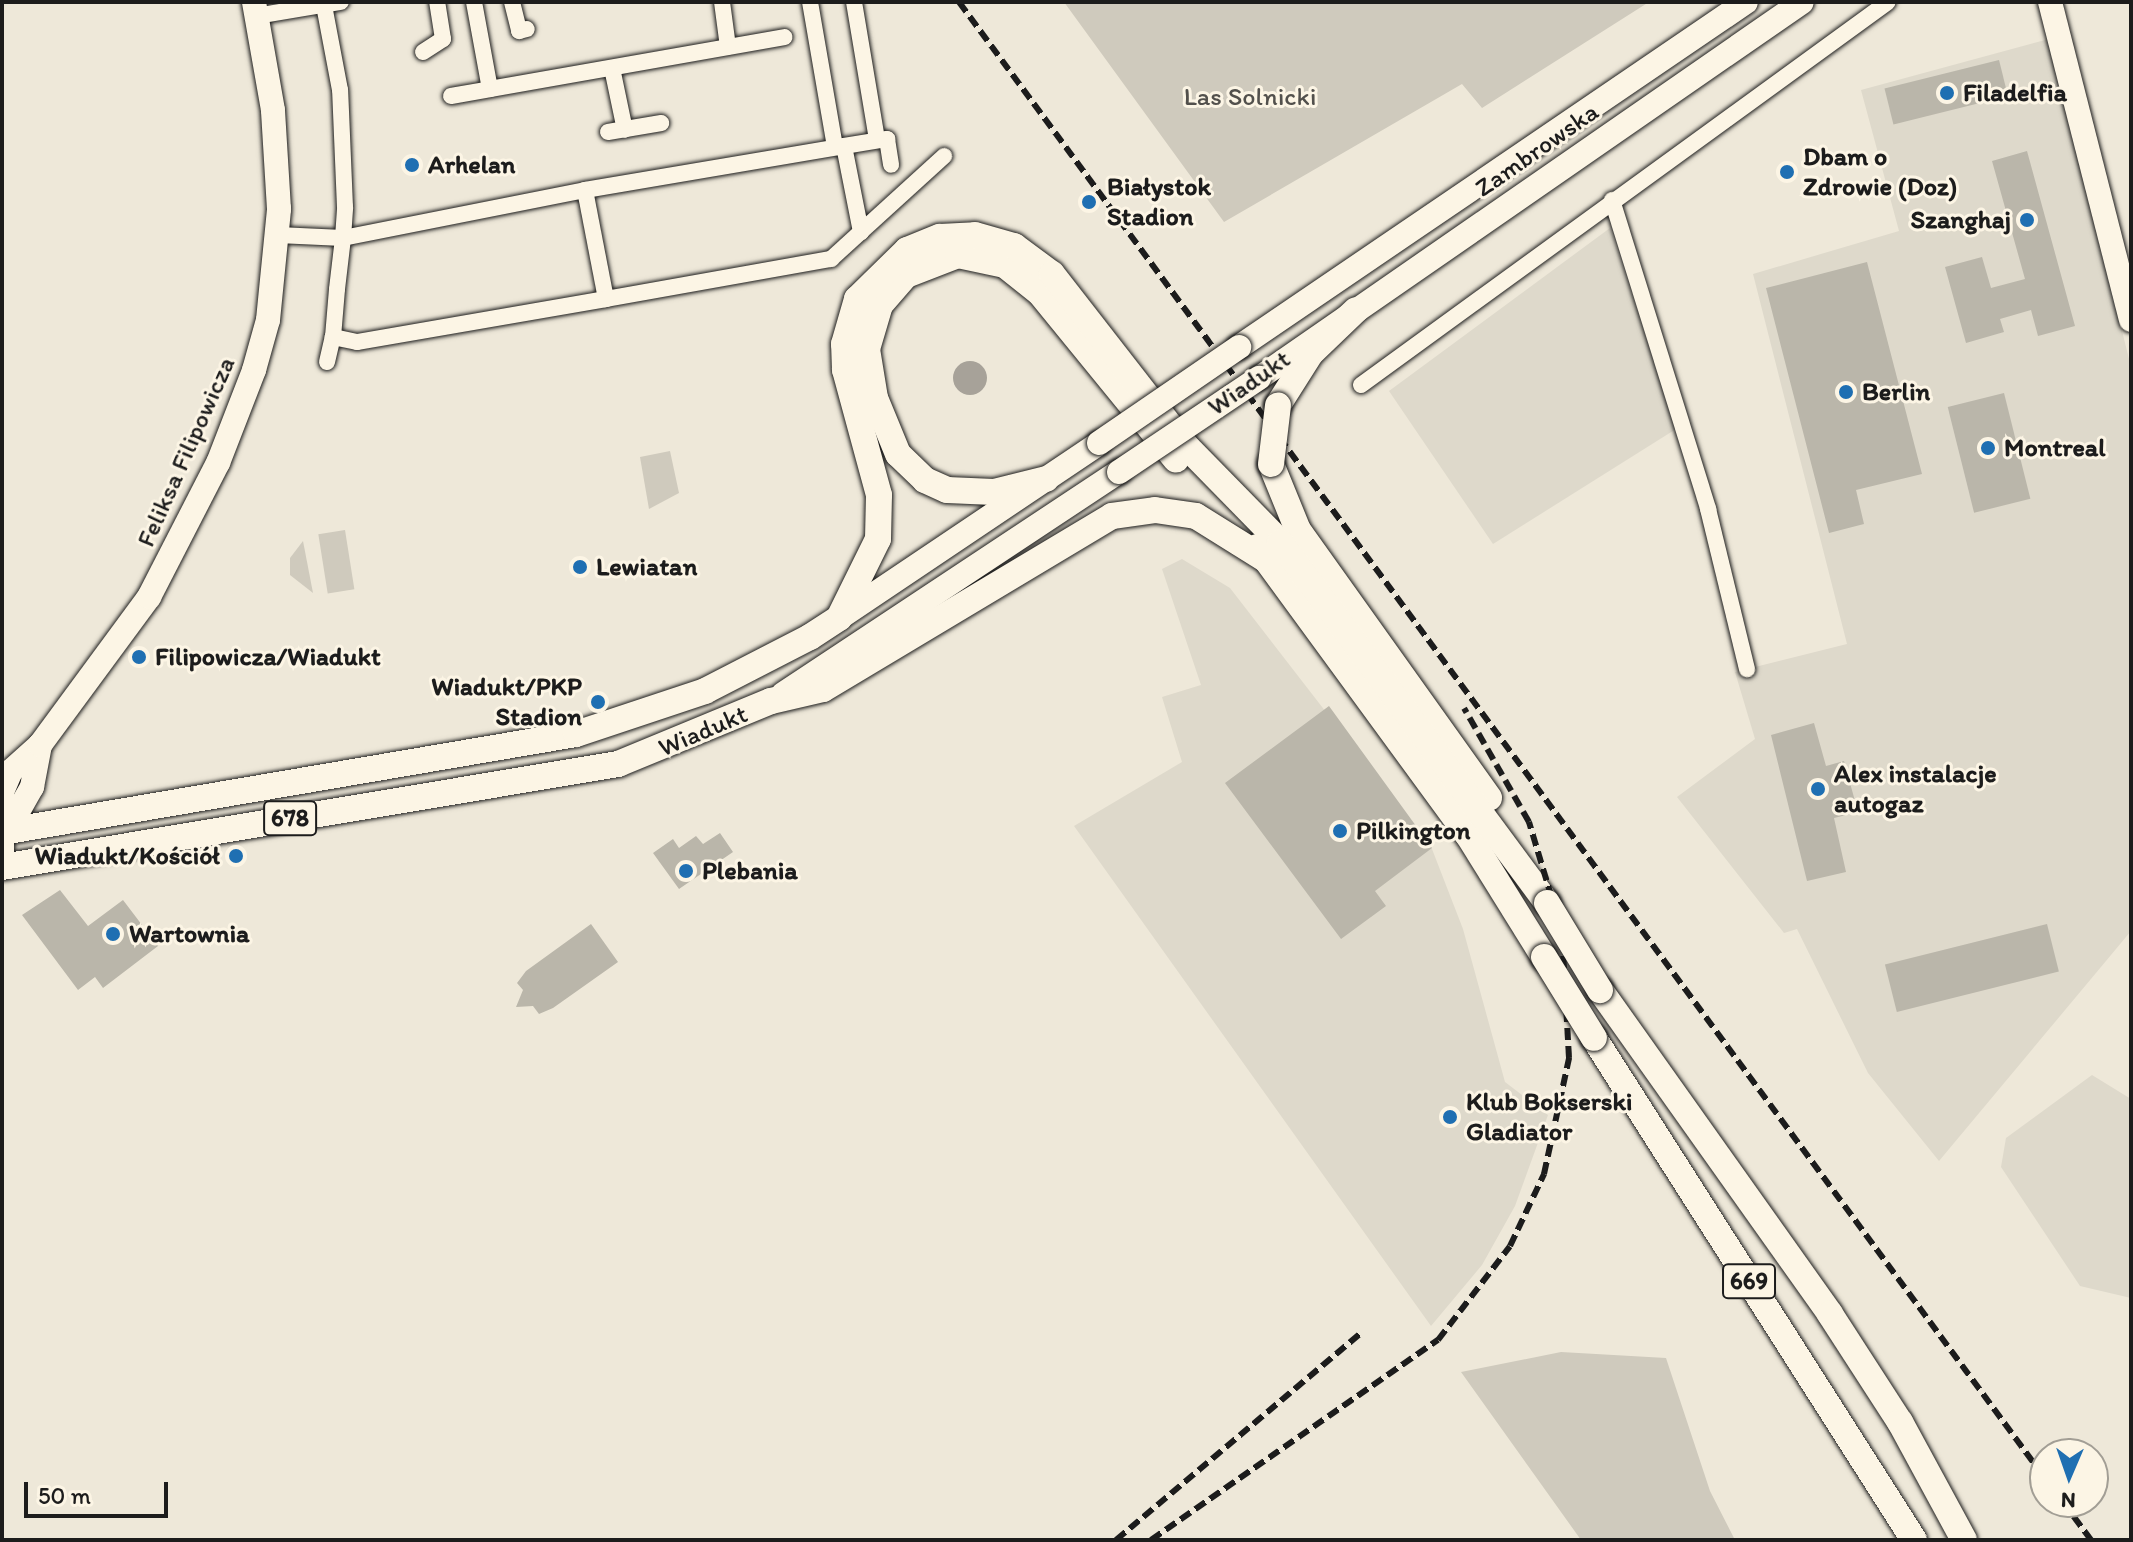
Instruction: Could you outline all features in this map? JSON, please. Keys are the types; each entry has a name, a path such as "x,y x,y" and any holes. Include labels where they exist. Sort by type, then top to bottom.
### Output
{"main road":[{"name":"Zambrowska","path":"1281,319 1746,2"},
{"name":"Zambrowska","path":"1305,344 1802,2"},
{"path":"2050,2 2131,320"},
{"name":"Feliksa Filipowicza","path":"4,839 32,787 40,745 149,597 213,474 265,333 278,235 273,110 255,9"},
{"path":"839,618 866,573 880,515 845,370 844,344 857,299 892,258 923,242 975,235 1014,246 1052,274 1185,445 1280,542 1547,903"},
{"path":"1046,479 994,492 958,492 925,480 898,454 875,398 867,349 880,305 906,275 958,255 986,258 1025,279 1149,432 1268,561"},
{"path":"1356,310 1311,353 1278,405 1271,464 1298,530 1458,750 1547,903"},
{"name":"Wiadukt","path":"4,839 576,734 705,691 839,618 1281,319"},
{"name":"Wiadukt","path":"2,867 100,846 578,773 664,749 771,701 1119,472 1305,344"},
{"path":"771,701 823,689 1112,516 1155,510 1196,516 1268,561"},
{"name":"669","path":"1268,561 1468,835 1914,1540"},
{"name":"669","path":"1547,903 1600,990 1830,1314 1900,1422 1964,1540"}],"street":[{"path":"255,9 341,2"},
{"path":"423,52 443,39 437,2"},
{"path":"474,2 490,89"},
{"path":"512,2 519,31 527,29"},
{"path":"810,2 861,232"},
{"path":"854,2 877,140"},
{"path":"1361,385 1888,2"},
{"path":"726,3 728,47"},
{"path":"324,5 340,90 343,238 333,337 327,362"},
{"path":"451,96 784,37"},
{"path":"612,68 616,131 661,123"},
{"path":"278,235 343,238 585,190 877,140 887,139 891,165"},
{"path":"333,337 357,342 824,261 861,232 944,156"},
{"path":"585,190 606,299"},
{"path":"1612,200 1708,509 1747,669"}],"shaded area":[{"path":"2049,39 2131,367 2131,931 1939,1161 1868,1073 1797,929 1784,933 1677,797 1755,739 1735,672 1847,644 1753,274 1899,231 1861,90"},
{"path":"1610,228 1676,429 1493,544 1389,391"},
{"path":"970,361 982,366 987,378 982,390 970,395 958,390 953,378 958,366"},
{"path":"1182,559 1230,588 1432,849 1463,929 1505,1082 1548,1115 1515,1206 1482,1265 1431,1326 1074,826 1182,762 1162,697 1201,685 1162,569"},
{"path":"2092,1075 2131,1099 2131,1298 2080,1286 2001,1167 2006,1138"}],"green space":[{"name":"Las Solnicki","path":"1064,2 1649,2 1482,108 1462,84 1224,222"},
{"path":"670,451 679,493 649,509 640,457"},
{"path":"345,530 354,589 328,593 318,534"},
{"path":"303,541 313,593 290,575 290,558"},
{"path":"1561,1352 1666,1358 1710,1491 1735,1540 1581,1540 1461,1372"}],"building":[{"name":"Filadelfia","path":"1999,60 2008,96 1893,124 1885,89"},
{"name":"Szanghaj","path":"2027,151 2075,326 2038,336 2031,310 2000,319 2004,332 1966,343 1945,267 1982,257 1991,288 2025,279 1992,161"},
{"name":"Berlin","path":"1867,262 1922,474 1856,490 1864,524 1829,533 1766,288"},
{"name":"Montreal","path":"2004,393 2030,499 1974,513 1948,407"},
{"name":"Pilkington","path":"1329,706 1432,848 1375,891 1386,906 1341,939 1225,783"},
{"name":"Alex instalacje autogaz","path":"1814,723 1826,766 1844,761 1858,812 1834,818 1846,872 1807,881 1771,735"},
{"name":"Plebania","path":"720,833 733,852 679,889 653,853 673,839 679,848 696,836 703,844"},
{"name":"Wartownia","path":"60,890 88,926 123,900 158,946 103,988 95,977 78,990 22,915"},
{"path":"591,924 618,962 553,1008 539,1014 533,1006 516,1007 523,990 517,983 526,971"},
{"path":"2047,924 2059,972 1897,1012 1885,964"}],"railway":[{"path":"959,2 2029,1456"},
{"path":"1151,1540 1438,1340 1510,1246 1544,1174 1569,1058 1562,932 1529,822 1464,708"},
{"path":"1116,1540 1362,1332"},
{"path":"2075,1518 2091,1540"}],"place":[{"name":"Filadelfia","path":"1947,93"},
{"name":"Arhelan","path":"412,165"},
{"name":"Dbam o Zdrowie (Doz)","path":"1787,172"},
{"name":"Białystok Stadion","path":"1089,202"},
{"name":"Szanghaj","path":"2027,220"},
{"name":"Berlin","path":"1846,392"},
{"name":"Montreal","path":"1988,448"},
{"name":"Lewiatan","path":"580,567"},
{"name":"Filipowicza/Wiadukt","path":"139,657"},
{"name":"Wiadukt/PKP Stadion","path":"598,702"},
{"name":"Alex instalacje autogaz","path":"1818,789"},
{"name":"Pilkington","path":"1340,831"},
{"name":"Wiadukt/Kościół","path":"236,856"},
{"name":"Plebania","path":"686,871"},
{"name":"Wartownia","path":"113,934"},
{"name":"Klub Bokserski Gladiator","path":"1450,1117"}]}
